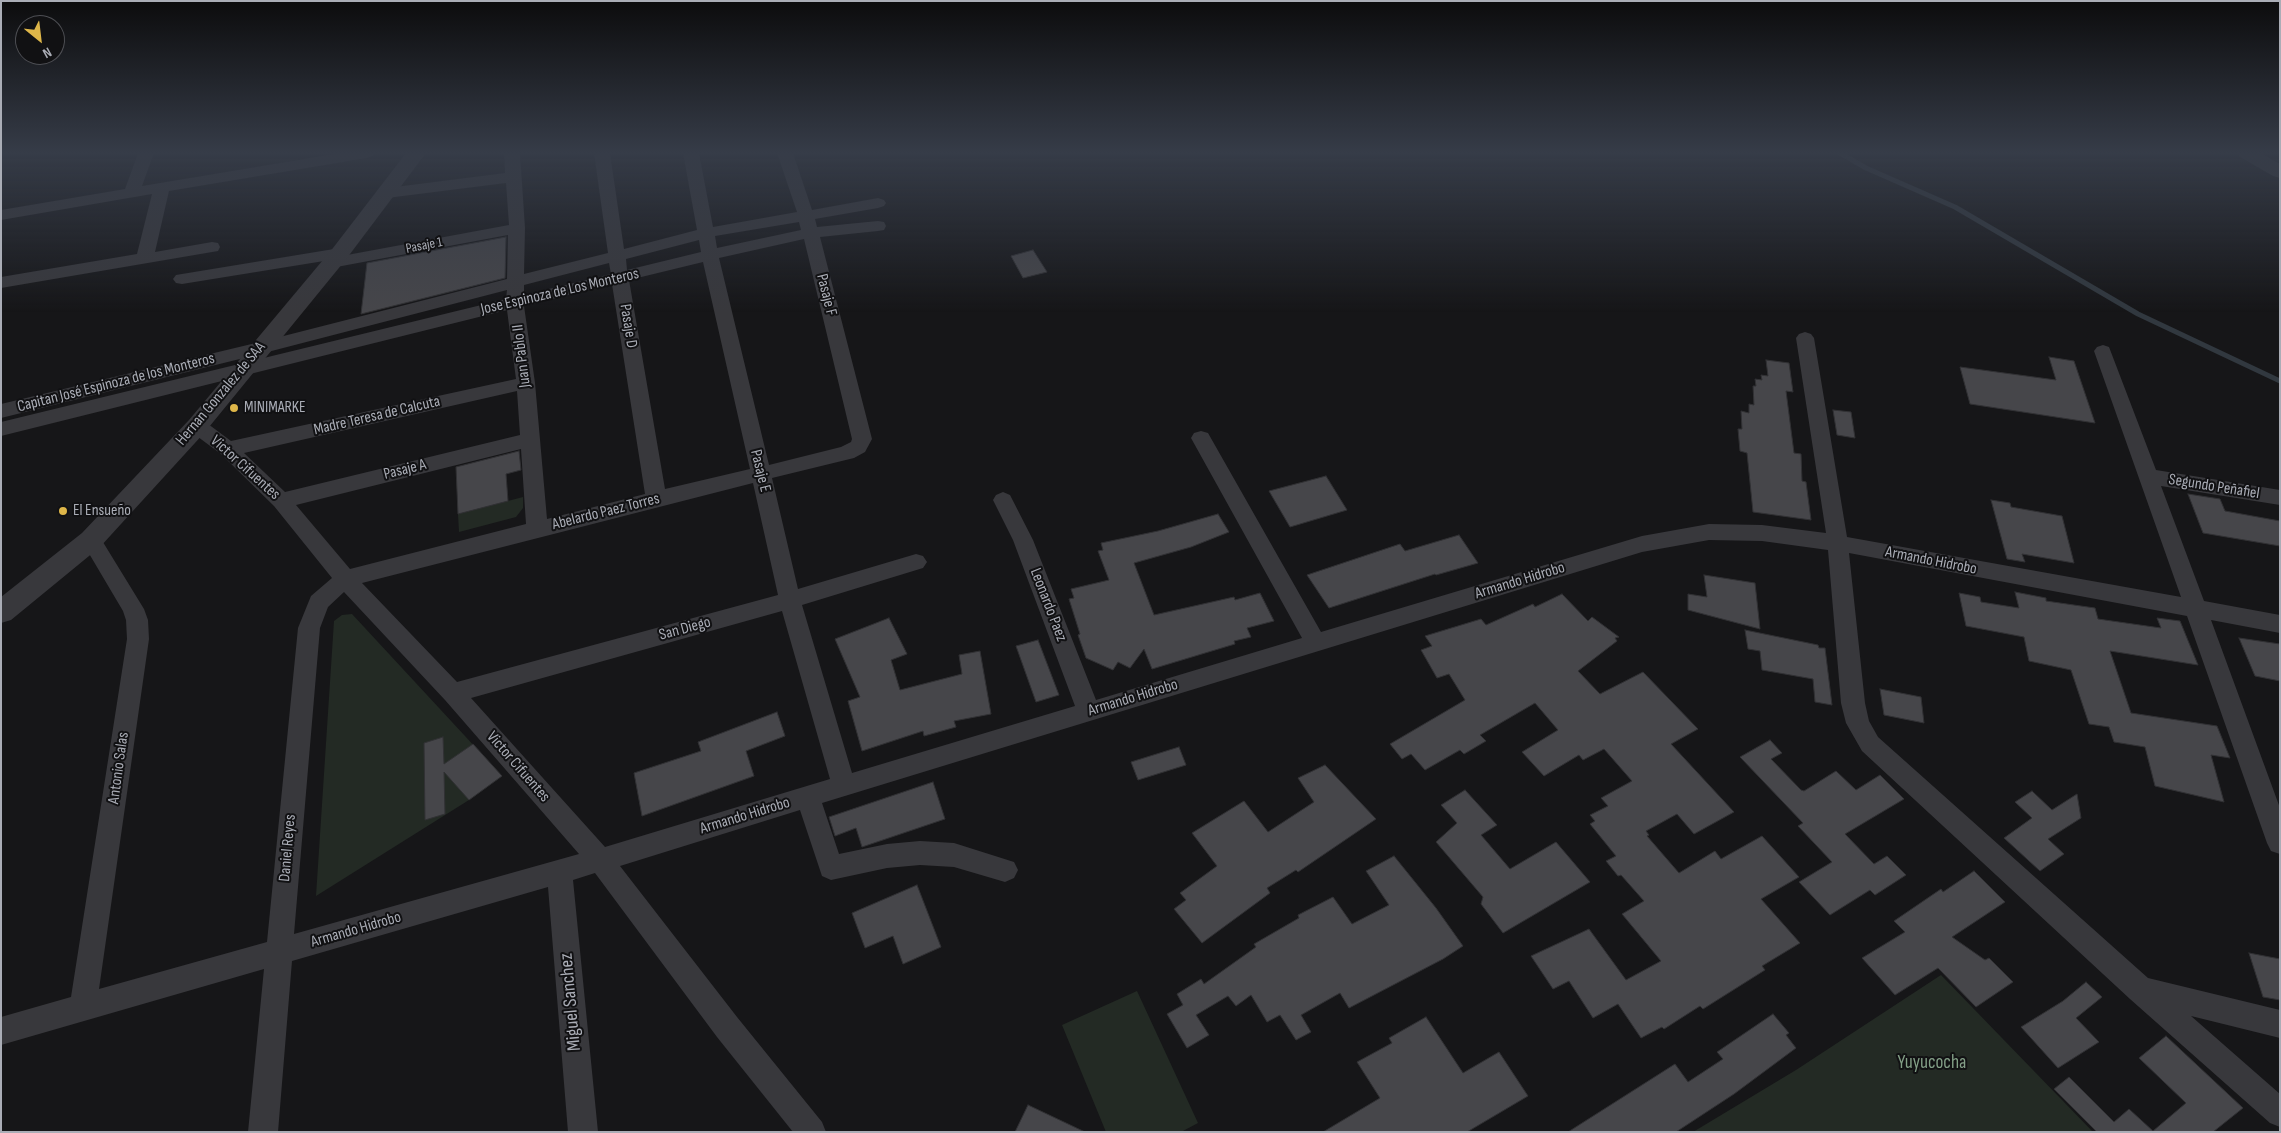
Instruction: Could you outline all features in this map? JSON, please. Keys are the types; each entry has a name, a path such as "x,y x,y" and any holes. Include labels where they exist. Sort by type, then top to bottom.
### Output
{"street":[{"path":"1,215 53,206"},
{"path":"145,257 158,206"},
{"name":"Hernan Gonzalez de SAA","path":"1,612 91,540 197,426 377,206"},
{"name":"Juan Pablo II","path":"516,206 516,302 526,383 536,529"},
{"name":"Pasaje D","path":"610,206 620,279 656,499"},
{"name":"Pasaje E","path":"701,206 710,255 790,600 844,786"},
{"name":"Pasaje F","path":"803,206 862,439"},
{"name":"Jose Espinoza de Los Monteros","path":"260,348 618,258 706,233 861,206"},
{"name":"Jose Espinoza de Los Monteros","path":"244,370 516,302 620,279 710,255 810,233 878,226"},
{"name":"Pasaje 1","path":"182,279 335,258 517,228"},
{"path":"1,283 212,247"},
{"path":"1804,338 1838,543 1853,703 1858,723 1870,744 2280,1113"},
{"name":"Capitan José Espinoza de los Monteros","path":"1,411 260,348"},
{"path":"2103,351 2280,843"},
{"name":"Capitan José Espinoza de los Monteros","path":"1,429 244,370"},
{"name":"Madre Teresa de Calcuta","path":"228,449 526,383"},
{"name":"Victor Cifuentes","path":"197,426 228,449 281,501 345,579 453,693 600,860 727,1027 812,1132"},
{"path":"1201,438 1316,643"},
{"name":"Abelardo Paez Torres","path":"345,579 536,529 847,453 858,447 862,439"},
{"name":"Pasaje A","path":"281,501 530,440"},
{"name":"Segundo Peñafiel","path":"2148,476 2280,498"},
{"name":"Leonardo Paez","path":"1003,500 1023,540 1089,712"},
{"name":"Armando Hidrobo","path":"1,1032 600,860 1642,544 1709,532 1762,532 1838,543 2280,624"},
{"name":"Antonio Salas","path":"83,1008 138,639 137,620 133,609 91,540"},
{"name":"San Diego","path":"453,693 790,600 916,562"},
{"name":"Daniel Reyes","path":"263,1132 309,628 319,602 345,579"},
{"path":"808,796 831,868 887,856 920,853 954,855 1006,870"},
{"name":"Miguel Sanchez","path":"559,872 583,1132"},
{"path":"2140,989 2280,1024"}],"green space":[{"path":"523,497 523,508 516,517 459,532 458,514"},
{"path":"352,614 502,776 469,800 316,896 334,621 342,615"},
{"name":"Yuyucocha","path":"1941,975 2093,1132 1693,1132 1796,1070"},
{"path":"1137,991 1198,1123 1181,1132 1106,1132 1062,1025"}],"building":[{"path":"506,237 505,278 361,314 367,263"},
{"path":"1033,250 1047,272 1023,278 1011,256"},
{"path":"2049,357 2074,361 2095,423 1970,404 1960,367 2056,380"},
{"path":"1766,360 1789,363 1793,392 1786,391 1794,453 1801,454 1802,481 1806,482 1811,520 1753,512 1747,453 1740,451 1738,429 1742,429 1741,411 1749,413 1749,404 1754,405 1753,386 1756,386 1755,379 1762,380 1761,375 1768,376"},
{"path":"1833,410 1851,412 1855,438 1837,435"},
{"path":"519,451 521,470 506,474 508,501 458,514 456,467"},
{"path":"1326,476 1347,510 1290,527 1269,491"},
{"path":"2188,494 2220,499 2225,511 2280,521 2280,546 2203,533"},
{"path":"1991,500 2010,503 2011,507 2062,516 2074,563 2022,554 2025,562 2007,559"},
{"path":"1218,514 1229,532 1191,547 1134,563 1154,615 1234,597 1235,600 1260,593 1274,621 1247,628 1251,637 1234,641 1235,644 1152,669 1144,649 1130,668 1118,662 1113,670 1086,658 1069,599 1074,598 1071,589 1109,580 1098,551 1103,550 1101,543 1158,531"},
{"path":"1459,535 1478,563 1435,574 1329,608 1307,575 1400,544 1405,551"},
{"path":"1704,575 1755,583 1760,629 1688,610 1688,594 1707,597"},
{"path":"2015,592 2046,598 2046,601 2095,608 2098,619 2161,628 2157,618 2180,621 2198,665 2110,651 2131,713 2217,726 2230,758 2211,755 2224,802 2155,786 2145,747 2114,742 2109,727 2089,724 2071,670 2029,661 2024,637 1966,626 1959,593 1980,597 1981,602 2019,608"},
{"path":"1562,594 1588,621 1592,617 1619,637 1615,638 1617,641 1578,671 1600,694 1643,672 1698,729 1671,744 1734,812 1694,834 1677,814 1646,831 1649,835 1647,836 1679,873 1715,851 1721,859 1762,836 1799,877 1761,899 1800,943 1762,966 1765,970 1703,1009 1700,1006 1664,1029 1662,1027 1641,1038 1618,1004 1593,1018 1569,981 1553,989 1531,956 1589,929 1626,980 1661,961 1622,914 1644,901 1621,875 1618,876 1606,861 1616,856 1590,824 1595,821 1590,815 1608,806 1601,798 1632,781 1604,749 1583,760 1579,755 1544,776 1522,752 1558,730 1535,703 1480,735 1486,741 1464,754 1460,750 1425,770 1411,754 1402,759 1390,744 1465,700 1449,674 1437,678 1421,650 1432,646 1425,636 1481,619 1486,625 1533,604 1535,607"},
{"path":"889,618 907,654 891,660 900,690 962,674 959,655 980,651 991,714 954,721 956,727 924,736 923,731 862,751 848,701 860,697 835,639"},
{"path":"1745,630 1825,648 1832,705 1815,702 1813,679 1762,670 1760,651 1748,649"},
{"path":"2239,638 2280,644 2280,681 2255,676"},
{"path":"1038,640 1059,695 1036,702 1016,646"},
{"path":"1880,689 1921,697 1924,723 1884,715"},
{"path":"777,712 785,736 746,751 754,776 642,816 634,773 701,751 698,742"},
{"path":"443,737 444,764 473,744 502,776 469,800 444,772 445,814 425,820 424,743"},
{"path":"1770,740 1782,753 1771,759 1804,791 1836,771 1856,790 1880,775 1904,799 1845,834 1874,864 1887,856 1906,875 1875,895 1870,890 1830,915 1799,882 1832,862 1798,826 1803,823 1740,757"},
{"path":"1179,747 1186,765 1138,780 1131,762"},
{"path":"1325,765 1376,819 1298,872 1296,870 1267,888 1270,893 1202,943 1174,909 1186,900 1180,893 1217,866 1192,833 1244,801 1268,832 1314,802 1298,778"},
{"path":"933,782 945,819 862,847 856,828 835,836 829,817"},
{"path":"1465,790 1497,825 1481,835 1510,869 1556,842 1590,882 1503,933 1481,904 1483,897 1436,842 1457,823 1441,805"},
{"path":"2032,791 2052,810 2077,794 2081,818 2048,839 2064,854 2040,871 2004,838 2032,818 2015,802"},
{"path":"1394,856 1436,908 1463,946 1443,959 1349,1008 1340,993 1301,1015 1311,1032 1296,1040 1280,1015 1267,1022 1251,995 1236,1006 1228,996 1196,1015 1209,1035 1187,1048 1167,1014 1183,1005 1177,994 1201,979 1204,984 1256,947 1254,944 1299,918 1298,915 1333,897 1352,924 1389,905 1366,871"},
{"path":"1974,871 2005,902 1952,937 1985,960 1989,958 2013,982 1976,1007 1938,968 1895,995 1862,958 1905,932 1894,921 1941,889 1943,892"},
{"path":"917,885 941,947 903,964 893,936 865,948 852,913"},
{"path":"2249,953 2280,959 2280,1000 2263,997"},
{"path":"2086,982 2102,997 2076,1018 2099,1042 2058,1068 2021,1027 2063,1001"},
{"path":"1773,1014 1789,1033 1786,1035 1796,1048 1734,1094 1676,1132 1568,1132 1675,1064 1688,1082 1723,1059 1717,1052"},
{"path":"1426,1017 1463,1073 1499,1052 1528,1096 1467,1132 1323,1132 1380,1098 1357,1062 1392,1043 1389,1038"},
{"path":"2166,1036 2243,1108 2213,1132 2097,1132 2054,1089 2069,1077 2114,1122 2129,1109 2153,1131 2186,1103 2139,1058"},
{"path":"1028,1105 1085,1132 1015,1132"}],"waterway":[{"path":"1952,206 2138,314 2280,381"}],"place":[{"name":"MINIMARKE","path":"234,408"},
{"name":"El Ensueño","path":"63,511"}]}
